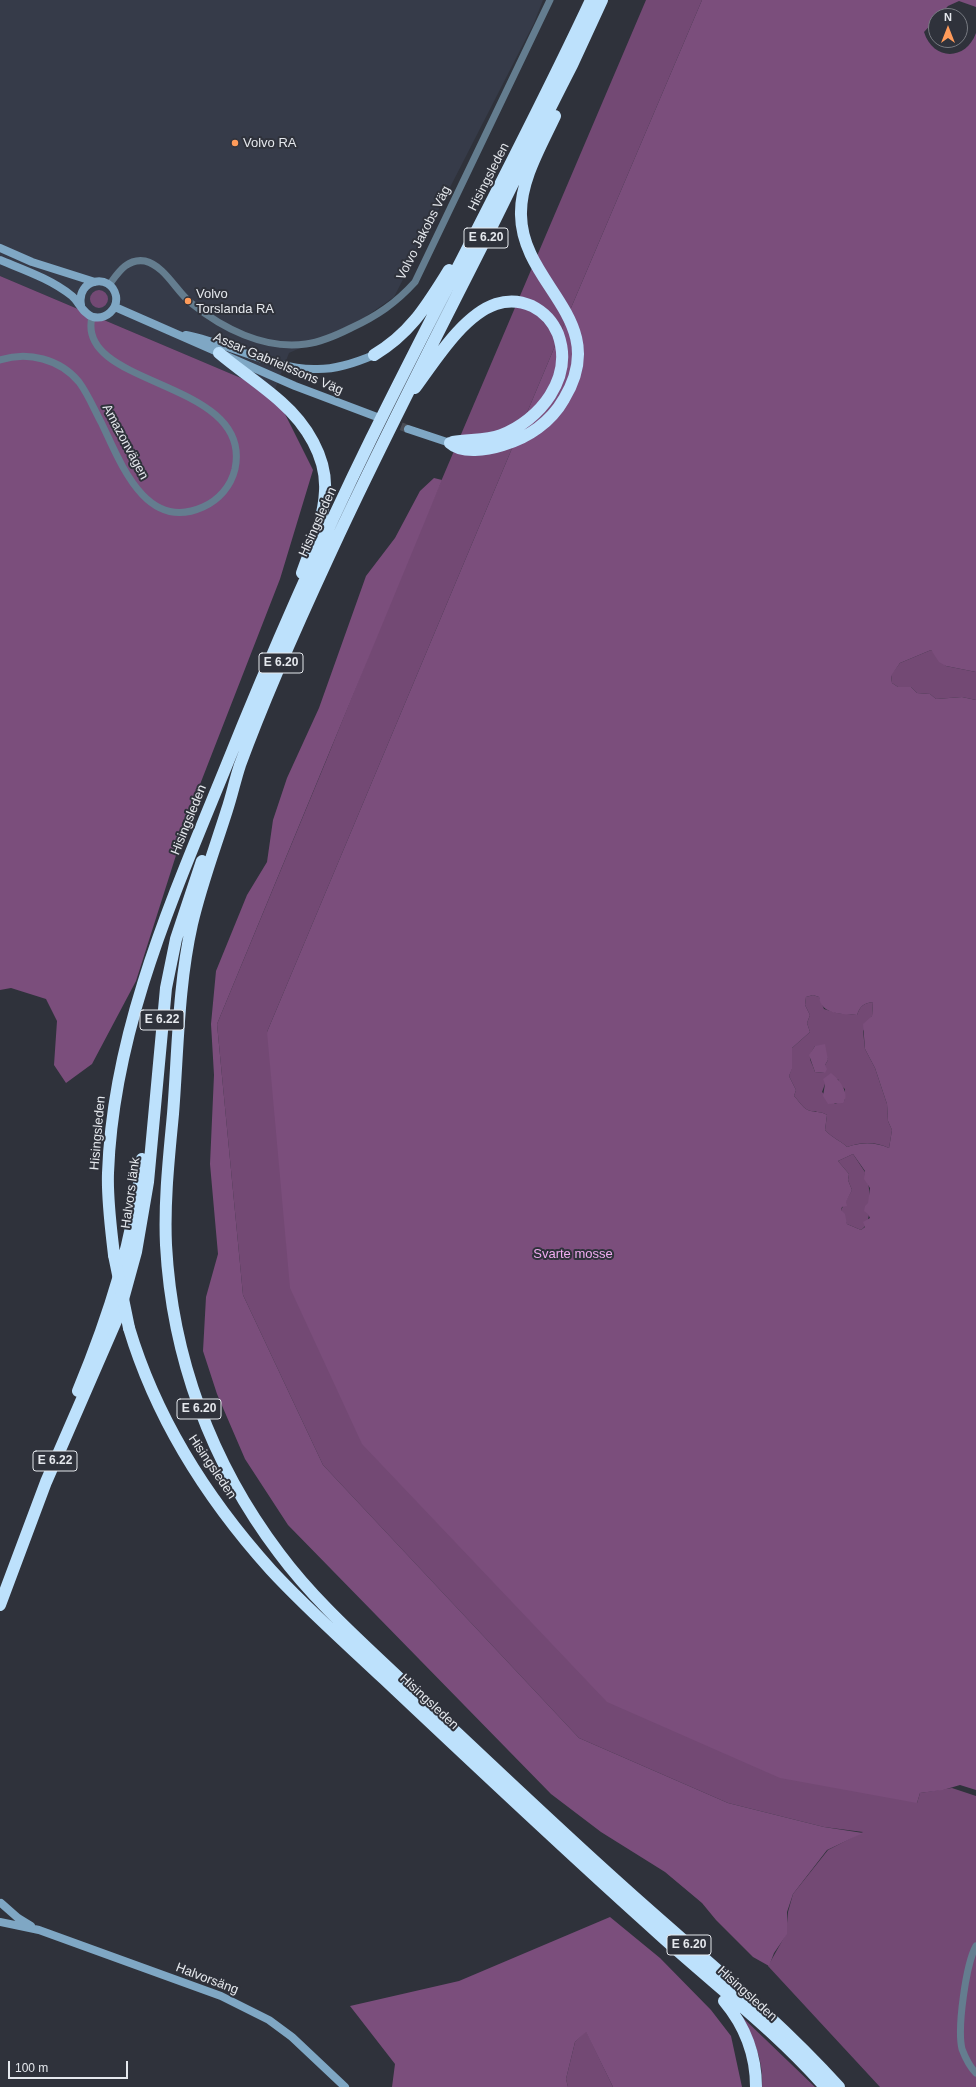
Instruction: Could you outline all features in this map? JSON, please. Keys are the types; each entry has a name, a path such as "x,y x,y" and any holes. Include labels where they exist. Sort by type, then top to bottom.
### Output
{"highway":[{"name":"Hisingsleden","path":"591,0 552,83 371,439 297,601 286,621 251,703 194,845 140,995 116,1087 108,1177 114,1254 129,1328 136,1352 154,1396 176,1439 205,1486 272,1570 530,1816 769,2032 825,2087"},
{"name":"Hisingsleden","path":"602,0 572,65 398,409 301,616 238,771 229,806 206,872 192,926 186,960 177,1051 166,1206 168,1271 175,1322 191,1384 204,1425 228,1474 253,1517 302,1582 343,1625 484,1758 765,2014 839,2087"},
{"path":"450,443 456,448 483,449 502,446 523,437 539,428 559,407 574,377 578,353 574,330 565,308 528,252 523,239 521,213 525,184 574,77 572,65"},
{"name":"E 6.20","path":"374,355 396,341 418,318 451,268 471,230 483,220"},
{"path":"398,409 456,334 477,314 496,304 507,302 520,302 541,311 553,324 562,350 561,366 557,382 545,403 525,422 500,436 450,443"},
{"path":"219,352 280,400 297,418 314,443 322,464 325,490 323,507 318,528 295,592 297,601"},
{"name":"Halvors länk","path":"0,1605 26,1531 116,1321 130,1279 148,1182 166,988 176,940 193,885 230,786 238,771"},
{"name":"Halvors länk","path":"0,1587 40,1480 97,1343 111,1304 123,1262 135,1210 142,1165 154,1030 164,962 170,935 189,873 194,845"},
{"name":"E 6.20","path":"710,1980 717,1993 735,2014 748,2040 755,2066 756,2087"},
{"name":"E 6.20","path":"765,2014 815,2055 849,2087"}],"street":[{"name":"Volvo Jakobs Väg","path":"109,284 128,264 138,261 145,262 158,267 188,301 222,324 264,341 292,345 306,344 331,337 364,322 397,301 414,282 550,0"},
{"path":"0,248 32,262 95,282 109,284 116,295 115,307 105,316 92,317 86,313 81,305 71,295 42,278 0,260"},
{"path":"81,305 80,297 83,290 88,284 95,282"},
{"name":"Assar Gabrielssons Väg","path":"115,307 305,390 377,417"},
{"name":"Amazonvägen","path":"0,360 23,356 37,358 57,364 74,377 87,394 128,478 138,492 152,503 170,510 184,512 201,508 214,501 228,486 235,469 235,447 226,425 216,414 202,405 130,370 110,357 97,345 93,339 91,329 92,317"},
{"name":"Assar Gabrielssons Väg","path":"170,332 204,339 281,364 314,369 346,365 374,355"},
{"path":"408,429 450,443"},
{"name":"Halvorsäng","path":"0,1905 18,1918 39,1930"},
{"name":"Halvorsäng","path":"0,1922 39,1930 222,1996 268,2020 292,2037 345,2087"},
{"path":"976,1946 970,1958 961,2027 963,2050 966,2059 976,2073"}],"shaded area":[{"name":"Volvo RA","path":"0,0 543,0 534,23 394,297 358,322 289,353 274,392 0,276"},
{"path":"646,0 702,0 267,1032 917,1803 920,1793 952,1788 976,1796 976,2087 880,2087 768,1966 786,1934 788,1912 793,1894 828,1850 863,1832 824,1827 728,1803 579,1738 323,1465 243,1295 217,1024 402,573"},
{"path":"95,290 103,290 108,295 106,306 103,308 95,308 90,303 90,295"},
{"path":"931,650 946,666 976,672 976,700 962,697 936,699 930,694 917,693 911,687 898,687 892,683 891,675 900,663"},
{"path":"813,995 819,997 824,1009 837,1013 857,1015 863,1006 867,1003 873,1002 872,1016 863,1031 865,1049 875,1068 887,1104 888,1121 892,1130 889,1148 878,1144 868,1143 847,1147 825,1130 827,1115 806,1109 794,1096 796,1090 789,1076 792,1068 792,1048 810,1032 807,1023 810,1015 805,1005 806,997","holes":["815,1046 822,1046 828,1060 825,1065 825,1073 815,1072 810,1057","838,1079 840,1085 845,1089 845,1100 835,1104 822,1092 825,1084"]},
{"path":"853,1154 865,1172 865,1177 869,1187 869,1217 865,1227 861,1230 847,1224 841,1210 852,1190 848,1180 849,1174 838,1161"},
{"path":"739,2014 815,2087 762,2087 759,2058 753,2039"},
{"path":"586,2031 613,2087 568,2087 566,2079 575,2042"}],"green space":[{"name":"Svarte mosse","path":"702,0 976,0 976,7 959,1 946,8 928,8 928,28 924,32 928,42 928,48 935,48 950,54 958,53 968,48 976,33 976,672 946,666 939,662 931,650 900,663 891,676 892,683 898,687 911,687 917,693 930,694 936,699 962,697 976,700 976,1790 960,1785 943,1790 920,1793 917,1803 780,1778 607,1702 362,1444 290,1288 267,1032","holes":["813,995 819,997 824,1007 839,1014 857,1015 863,1006 867,1003 873,1002 872,1016 863,1024 865,1049 875,1068 887,1104 888,1121 892,1130 889,1148 868,1143 847,1147 825,1130 827,1115 806,1109 794,1096 796,1090 789,1076 792,1069 792,1048 810,1032 807,1023 810,1015 805,1005 806,997","853,1154 865,1171 864,1179 870,1188 868,1203 865,1206 864,1211 870,1218 863,1222 865,1227 861,1230 847,1224 845,1214 841,1210 842,1207 847,1206 846,1202 852,1190 848,1180 849,1174 838,1161"]},
{"path":"0,276 274,392 313,470 280,579 192,805 136,981 92,1064 66,1083 54,1065 57,1021 46,999 11,988 0,990"},
{"path":"434,478 442,480 217,1024 243,1295 323,1465 579,1738 728,1803 824,1827 863,1833 827,1850 793,1894 787,1912 787,1934 774,1953 769,1966 753,1957 716,1920 702,1903 665,1872 601,1832 551,1794 288,1525 245,1459 217,1394 203,1351 206,1297 218,1254 210,1164 214,1075 211,1024 216,971 247,895 267,862 273,820 287,778 319,708 366,576 395,538 420,491"},
{"path":"825,1044 828,1060 825,1065 827,1069 825,1073 815,1072 809,1055 815,1046"},
{"path":"831,1073 845,1091 846,1095 843,1103 828,1104 823,1096 825,1084 823,1079"},
{"path":"610,1917 660,1958 711,2010 731,2036 742,2087 613,2087 586,2032 575,2042 566,2079 568,2087 392,2087 395,2064 350,2006 459,1981"}],"tunnel":[{"path":"390,422 408,429"}],"place":[{"name":"Volvo RA","path":"235,143"},
{"name":"Volvo Torslanda RA","path":"188,301"}]}
